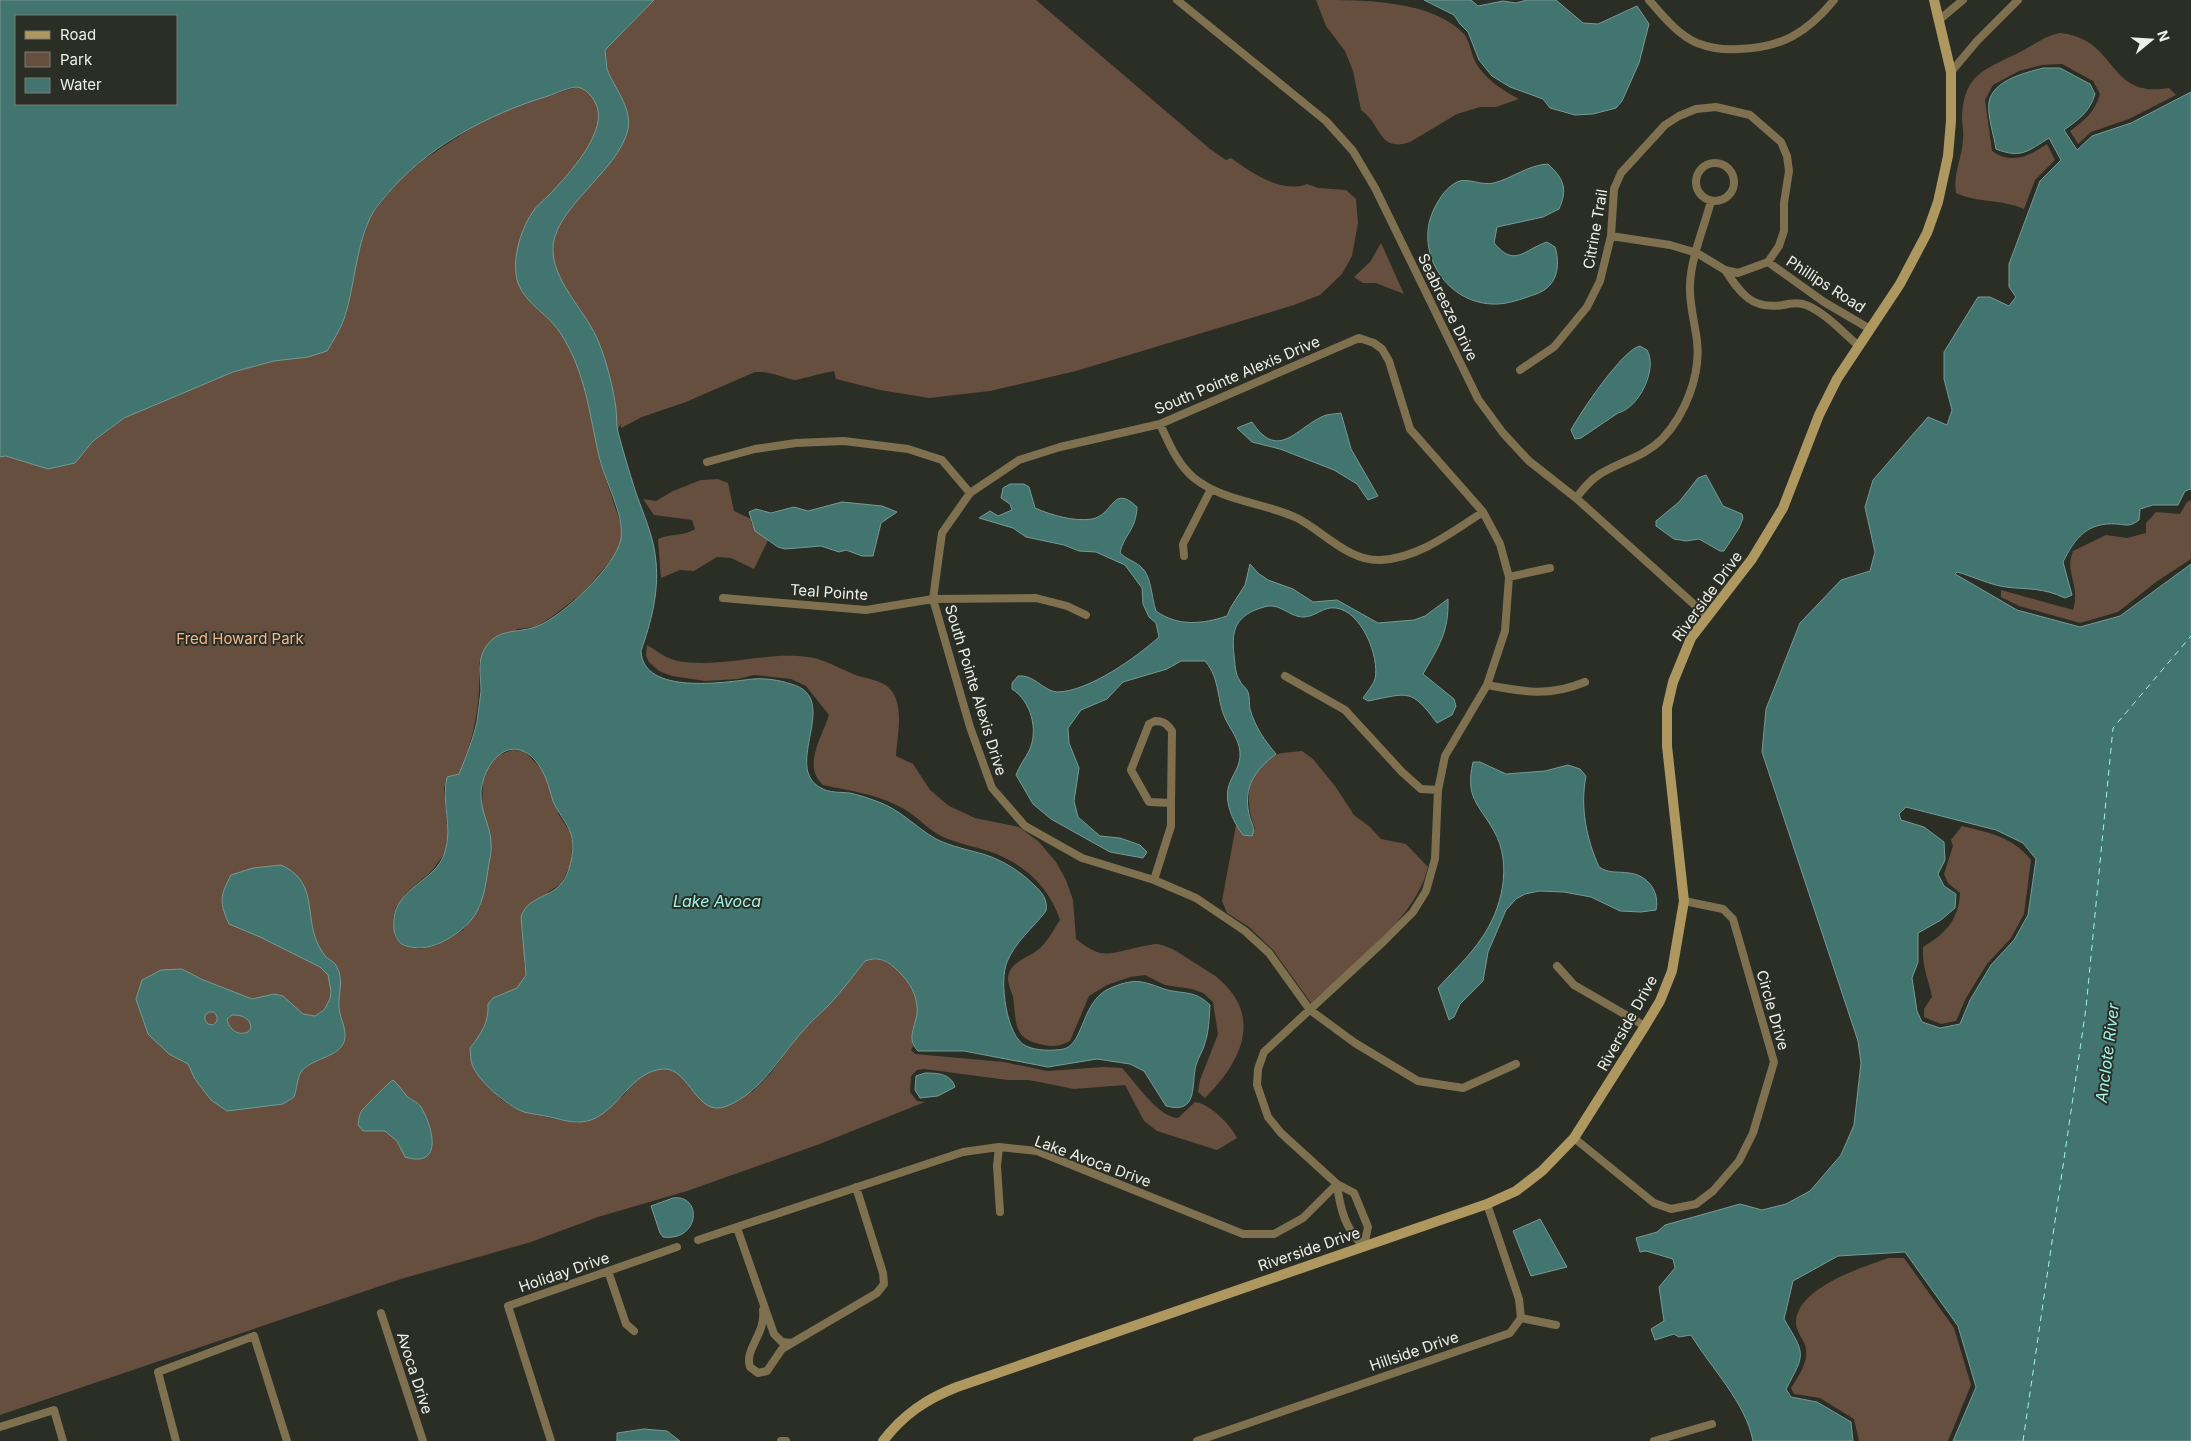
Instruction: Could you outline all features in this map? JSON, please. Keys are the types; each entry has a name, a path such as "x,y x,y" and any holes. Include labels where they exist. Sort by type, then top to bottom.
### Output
{"street":[{"name":"Seabreeze Drive","path":"1177,0 1326,121 1353,151 1375,188 1478,399 1503,433 1529,461 1576,498 1708,617"},
{"path":"1649,0 1669,23 1697,43 1727,50 1756,49 1780,43 1805,30 1834,0"},
{"name":"Riverside Drive","path":"883,1441 898,1422 919,1406 944,1392 1487,1204 1516,1192 1542,1171 1574,1138 1646,1026 1660,1001 1672,971 1684,901 1667,746 1667,708 1672,682 1691,638 1752,559 1783,508 1819,416 1837,379 1900,284 1928,233 1938,202 1948,156 1951,72 1934,0"},
{"path":"1939,20 1963,0"},
{"path":"2005,12 2010,0"},
{"path":"1951,72 2018,0"},
{"name":"Citrine Trail","path":"1520,370 1554,347 1587,307 1600,281 1611,236 1614,189 1621,173 1665,125 1679,116 1696,109 1716,107 1750,115 1781,142 1787,156 1789,171 1784,203 1784,231 1779,246 1768,262"},
{"path":"1716,163 1725,166 1731,173 1734,182 1727,196 1711,201 1703,197 1697,188 1696,178 1699,171 1707,164 1716,163"},
{"path":"1576,498 1590,481 1600,473 1637,458 1662,439 1677,420 1690,393 1695,373 1698,343 1690,295 1690,283 1711,201"},
{"path":"1611,236 1670,246 1697,253 1725,270 1738,274 1768,262"},
{"name":"Phillips Road","path":"1768,262 1824,302 1870,329"},
{"name":"Phillips Road","path":"1725,270 1736,286 1754,302 1763,307 1794,303 1805,304 1859,346"},
{"name":"South Pointe Alexis Drive","path":"1310,1010 1269,954 1245,931 1196,898 1154,880 1082,858 1025,826 992,788 970,727 933,599 942,533 970,493 1019,460 1060,447 1160,424 1359,338 1374,343 1382,349 1389,361 1410,429 1483,512 1500,544 1509,577 1505,631 1487,685 1445,756 1438,790 1436,859 1426,891 1413,912 1310,1010 1264,1052 1258,1069 1257,1085 1268,1117 1281,1133 1337,1184 1354,1193 1368,1227 1364,1246"},
{"path":"1160,424 1181,464 1192,476 1211,490 1238,500 1275,508 1298,519 1346,550 1368,559 1379,560 1404,556 1428,546 1483,512"},
{"path":"707,462 755,449 796,443 844,441 908,449 942,460 970,493"},
{"path":"1184,556 1183,544 1211,490"},
{"path":"1509,577 1550,568"},
{"name":"Teal Pointe","path":"723,598 866,610 933,599 1036,598 1067,606 1086,615"},
{"path":"1285,676 1345,710 1421,789 1438,790"},
{"path":"1487,685 1532,694 1566,690 1585,682"},
{"path":"1154,880 1171,826 1172,731 1167,724 1155,721 1149,724 1131,770 1149,802 1171,803"},
{"name":"Circle Drive","path":"1574,1138 1654,1203 1678,1208 1696,1204 1713,1191 1739,1161 1753,1133 1774,1062 1733,919 1723,909 1684,901"},
{"path":"1558,966 1574,985 1646,1026"},
{"path":"1310,1010 1355,1043 1418,1081 1463,1088 1516,1064"},
{"path":"998,1146 997,1166 1000,1212"},
{"name":"Lake Avoca Drive","path":"737,1228 963,1152 998,1146 1037,1151 1243,1234 1274,1234 1303,1218 1337,1184"},
{"path":"1337,1184 1339,1202 1352,1236 1364,1246"},
{"path":"761,1298 763,1324 749,1355 750,1367 758,1373 767,1371 782,1349 877,1293 884,1284 883,1273 856,1187"},
{"path":"1487,1204 1519,1298 1521,1318 1556,1325"},
{"path":"698,1240 737,1228 774,1334 782,1342 792,1343"},
{"name":"Holiday Drive","path":"551,1441 508,1306 677,1247"},
{"path":"608,1271 626,1324 634,1331"},
{"name":"Avoca Drive","path":"381,1313 423,1441"},
{"name":"Hillside Drive","path":"1197,1441 1510,1333 1521,1318"},
{"path":"176,1441 158,1372 254,1336 288,1441"},
{"path":"0,1427 54,1410 63,1441"},
{"path":"1654,1441 1712,1424"},
{"path":"781,1441 786,1441"}],"green space":[{"name":"Fred Howard Park","path":"654,0 1036,0 1210,149 1226,160 1231,158 1257,175 1277,184 1297,186 1307,184 1318,188 1346,190 1356,199 1358,223 1352,256 1342,274 1320,295 1294,305 1076,371 990,391 929,398 880,390 836,379 834,371 795,380 770,373 755,372 686,402 642,417 621,428 621,424 599,458 621,525 622,537 617,553 585,591 536,627 517,629 479,662 478,706 473,732 459,774 447,777 444,788 448,837 445,853 431,872 406,893 396,907 393,919 395,937 404,946 420,949 437,945 463,930 480,907 491,853 482,809 483,777 488,765 497,756 512,750 524,751 544,771 559,815 572,835 572,845 571,863 561,884 548,892 524,962 526,975 517,988 493,998 488,1004 484,1028 470,1048 491,1088 502,1100 511,1106 533,1114 577,1123 623,1096 634,1081 654,1070 666,1069 752,1092 770,1074 801,1032 829,1005 865,961 874,959 893,965 908,980 913,989 918,1008 911,1050 915,1054 1004,1062 1047,1071 1104,1067 1122,1068 1155,1106 1163,1112 1178,1118 1195,1102 1201,1103 1219,1115 1237,1138 1217,1150 1157,1131 1144,1121 1125,1085 1074,1089 1029,1080 1008,1080 924,1069 917,1070 911,1076 910,1092 917,1101 925,1102 817,1145 687,1191 598,1217 531,1242 401,1279 0,1415 0,457 6,456 48,469 75,463 93,441 124,418 233,372 274,361 308,357 344,321 359,249 371,215 399,180 423,160 471,128 516,105 574,88 605,50"},
{"path":"1316,0 1397,4 1435,15 1451,23 1465,35 1474,60 1489,79 1519,99 1496,107 1480,107 1457,114 1410,142 1392,143 1381,135 1373,122 1361,110 1353,71 1345,51 1326,26"},
{"path":"2060,33 2079,38 2093,46 2122,77 2134,85 2149,89 2169,88 2176,95 2129,119 2091,132 2078,144 2070,131 2089,115 2098,100 2100,94 2093,81 2062,64 2042,65 2019,71 1993,85 1985,100 1992,151 2006,158 2013,158 2027,155 2047,144 2055,160 2035,180 2024,209 1956,193 1955,186 1963,140 1962,117 1967,90 1980,74 1989,68 2045,38"},
{"path":"1381,243 1404,294 1376,283 1363,283 1354,277 1370,262"},
{"path":"718,479 728,483 734,511 751,519 751,523 768,540 754,569 731,558 717,557 694,571 680,570 661,578 658,539 686,533 695,529 692,520 654,515 643,499 656,501 673,491 701,480"},
{"path":"2191,500 2191,559 2156,582 2118,612 2080,623 2019,606 2001,597 2001,590 2073,610 2075,593 2070,566 2073,551 2106,535 2127,538 2146,533 2146,523 2156,512 2180,514 2187,502"},
{"path":"647,645 670,658 693,663 782,656 813,658 887,686 897,701 899,729 896,756 913,764 930,790 949,806 975,818 1019,827 1039,842 1056,862 1066,880 1073,900 1076,939 1092,950 1106,954 1153,944 1163,945 1179,953 1220,980 1233,995 1241,1010 1244,1026 1242,1041 1228,1071 1205,1098 1198,1092 1200,1080 1218,1034 1213,1002 1203,993 1192,989 1165,985 1145,975 1130,977 1107,985 1089,996 1070,1041 1051,1046 1026,1039 1018,1029 1016,1022 1013,997 1008,981 1009,974 1016,964 1043,945 1060,920 1049,896 1033,877 1000,856 941,836 909,812 894,804 864,794 823,785 814,769 814,760 818,742 829,715 806,686 791,679 754,675 738,679 705,681 672,676 659,671 649,662 646,656"},
{"path":"1302,751 1313,759 1335,786 1354,815 1370,827 1381,839 1406,844 1428,867 1421,886 1410,905 1396,923 1362,958 1311,1003 1273,950 1249,927 1227,913 1222,901 1236,825 1255,829 1249,808 1250,787 1253,778 1265,761 1275,755"},
{"path":"1962,826 2009,841 2031,860 2024,914 2011,938 1987,964 1966,998 1956,1021 1941,1024 1924,1017 1924,1009 1932,997 1924,967 1923,947 1944,931 1954,919 1957,911 1960,893 1948,883 1944,874 1953,846 1951,840"},
{"path":"1889,1258 1904,1258 1954,1328 1971,1385 1948,1441 1859,1441 1854,1419 1820,1398 1794,1394 1791,1388 1802,1370 1806,1354 1805,1346 1796,1324 1798,1311 1806,1300 1817,1290 1832,1281"}],"water":[{"name":"Lake Avoca","path":"0,0 654,0 605,50 607,69 625,105 629,121 628,129 622,145 612,160 562,222 555,237 553,253 560,277 594,332 602,351 613,392 618,432 653,543 657,574 651,618 641,651 645,665 656,675 670,680 706,683 767,679 791,684 806,692 812,703 813,718 807,765 810,778 821,788 831,792 850,793 885,804 942,842 993,857 1012,867 1042,893 1046,911 1019,942 1010,955 1005,970 1004,994 1009,1020 1013,1032 1019,1041 1026,1046 1050,1050 1064,1049 1071,1045 1095,1000 1113,987 1128,982 1144,982 1171,991 1193,994 1204,1000 1210,1005 1208,1029 1204,1046 1196,1065 1192,1096 1189,1102 1177,1108 1166,1106 1144,1071 1130,1064 1097,1059 1048,1067 964,1051 918,1051 912,1040 917,1013 915,995 906,980 894,967 887,962 877,959 865,961 829,1005 805,1028 769,1074 750,1092 727,1106 716,1108 708,1105 700,1099 680,1076 672,1071 663,1069 642,1077 601,1115 591,1120 570,1122 517,1109 486,1085 475,1070 471,1062 470,1048 484,1028 488,1004 493,998 517,988 526,975 521,917 524,910 533,901 556,889 561,884 567,874 571,860 573,846 571,834 557,810 544,774 535,760 525,752 516,749 507,750 492,762 483,781 481,799 491,837 491,850 484,893 472,919 446,940 432,946 417,948 401,944 398,940 394,930 394,916 398,904 405,895 432,872 440,863 445,852 448,833 445,795 447,777 459,774 477,722 481,691 481,661 484,650 499,635 538,626 561,612 587,588 610,562 621,539 620,520 599,456 586,393 576,363 556,327 532,304 522,291 516,275 516,256 520,238 528,220 536,208 576,165 592,139 597,126 598,113 595,102 583,89 577,87 563,90 503,112 480,123 438,148 400,180 378,205 370,218 361,243 344,319 327,351 308,357 274,361 233,372 124,418 93,441 75,463 48,469 6,456 0,457"},
{"path":"1424,0 1471,0 1478,6 1503,1 1516,3 1527,0 1556,0 1583,23 1598,24 1637,6 1649,24 1639,63 1622,101 1616,108 1593,114 1575,115 1550,108 1543,99 1510,87 1492,76 1479,60 1468,32 1454,15"},
{"name":"Anclote River","path":"2043,68 2060,68 2090,84 2095,94 2087,111 2064,130 2077,150 2092,136 2131,123 2191,92 2191,489 2185,491 2178,505 2153,505 2140,509 2139,520 2133,524 2107,524 2083,533 2072,546 2063,562 2072,595 2065,598 2042,590 2000,586 1957,572 1955,574 2017,610 2080,627 2120,616 2191,564 2191,1441 1953,1441 1976,1387 1958,1326 1905,1252 1838,1256 1793,1281 1784,1319 1799,1347 1800,1360 1786,1389 1791,1397 1817,1402 1851,1422 1853,1441 1753,1441 1749,1427 1736,1399 1691,1335 1679,1337 1674,1334 1655,1340 1651,1329 1664,1321 1659,1287 1675,1268 1673,1259 1646,1251 1640,1252 1636,1238 1657,1232 1665,1225 1740,1204 1762,1210 1786,1204 1810,1191 1841,1155 1854,1125 1861,1063 1858,1041 1762,752 1766,709 1800,623 1841,580 1870,571 1875,552 1865,507 1873,480 1928,417 1947,425 1952,410 1944,379 1944,352 1978,297 1990,297 2009,306 2016,297 2009,287 2009,264 2040,181 2061,160 2049,138 2024,152 2012,153 1996,149 1990,119 1989,102 1992,94 2003,83 2019,75","holes":["1906,807 1996,830 2023,843 2036,859 2028,915 2014,940 1991,965 1970,1000 1960,1024 1940,1028 1922,1022 1917,1011 1912,978 1918,962 1918,933 1941,920 1955,908 1956,894 1944,886 1938,874 1945,860 1944,842 1924,827 1901,820 1899,814"]},
{"path":"1548,164 1558,175 1563,185 1562,202 1559,209 1543,217 1497,227 1494,243 1508,255 1514,256 1547,242 1555,247 1558,261 1553,281 1543,291 1503,304 1475,301 1460,294 1447,284 1437,270 1431,256 1428,240 1429,223 1435,207 1442,196 1457,182 1470,181 1489,184 1527,169"},
{"path":"1640,346 1647,350 1650,358 1650,367 1645,387 1639,396 1626,410 1618,413 1581,438 1575,439 1571,430 1592,397 1623,358"},
{"path":"1341,413 1351,449 1378,496 1368,500 1357,484 1334,470 1280,449 1252,442 1237,428 1252,422 1262,434 1271,440 1280,441 1326,415"},
{"path":"1706,475 1723,506 1742,514 1743,518 1739,528 1724,551 1720,551 1699,539 1686,541 1674,539 1656,526 1656,521 1679,502 1698,478"},
{"path":"1010,484 1024,484 1029,487 1035,508 1070,519 1092,519 1105,512 1118,499 1129,500 1137,507 1136,515 1120,553 1144,570 1149,581 1156,611 1173,620 1200,622 1227,616 1245,585 1250,564 1268,580 1293,589 1313,602 1337,600 1378,623 1414,620 1425,616 1448,599 1445,630 1423,674 1454,699 1456,706 1452,715 1437,723 1421,704 1408,696 1392,696 1368,701 1363,698 1375,679 1375,659 1367,636 1361,626 1345,611 1331,608 1308,617 1303,617 1293,615 1275,606 1255,610 1241,619 1235,630 1233,646 1236,669 1238,678 1248,692 1250,709 1255,722 1264,739 1276,754 1262,766 1249,787 1248,804 1253,828 1252,836 1243,835 1236,825 1229,807 1228,789 1238,766 1240,752 1236,738 1221,707 1214,675 1205,661 1181,661 1167,669 1123,682 1107,699 1081,710 1068,728 1069,743 1079,768 1074,801 1078,817 1100,836 1120,838 1140,845 1147,852 1143,858 1110,852 1051,819 1033,804 1016,775 1032,743 1033,725 1028,708 1019,694 1012,689 1012,683 1018,676 1024,676 1047,689 1057,692 1083,686 1125,663 1159,637 1156,623 1149,617 1143,604 1142,588 1125,565 1096,552 1079,551 1064,545 1026,537 1013,528 979,518 990,511 998,516 1012,510 1010,504 1001,498 1003,488"},
{"path":"842,502 882,506 897,512 881,523 873,556 862,556 846,550 839,552 821,546 785,549 778,547 755,531 749,512 756,509 771,513 794,507 808,511"},
{"path":"1473,762 1480,762 1506,774 1545,771 1568,765 1580,769 1586,776 1584,788 1585,822 1599,867 1610,871 1636,874 1642,877 1654,891 1657,903 1656,910 1641,912 1620,911 1591,897 1564,892 1539,891 1525,894 1516,899 1506,910 1488,952 1483,981 1460,1004 1454,1017 1449,1020 1438,988 1476,946 1495,915 1504,872 1500,844 1472,792 1471,774"},
{"path":"281,865 292,871 304,887 312,926 319,947 324,955 335,964 339,972 339,1008 345,1038 341,1047 336,1051 305,1067 299,1077 294,1097 283,1104 227,1111 211,1100 195,1079 188,1064 169,1054 148,1034 136,999 142,980 161,970 182,969 201,979 252,999 274,994 283,996 303,1014 315,1016 324,1010 330,999 331,991 328,975 320,967 229,924 222,904 225,888 231,875 253,868","holes":["209,1012 214,1012 217,1016 217,1021 213,1025 208,1024 205,1020 205,1015","232,1015 242,1016 249,1021 251,1028 248,1032 237,1033 232,1029 227,1019"]},
{"path":"925,1073 947,1076 955,1087 938,1096 920,1098 915,1090 916,1076"},
{"path":"393,1080 408,1097 421,1107 425,1115 429,1125 432,1144 430,1152 426,1157 417,1159 405,1157 397,1141 385,1131 363,1131 358,1125 363,1109"},
{"path":"673,1198 683,1199 689,1203 693,1210 693,1218 690,1226 684,1232 675,1237 663,1237 651,1206"},
{"path":"1540,1219 1567,1267 1531,1276 1513,1231"},
{"path":"644,1429 667,1431 680,1441 617,1441 617,1433"}],"ferry route":[{"path":"2023,1441 2086,1008 2113,728 2191,636"}]}
